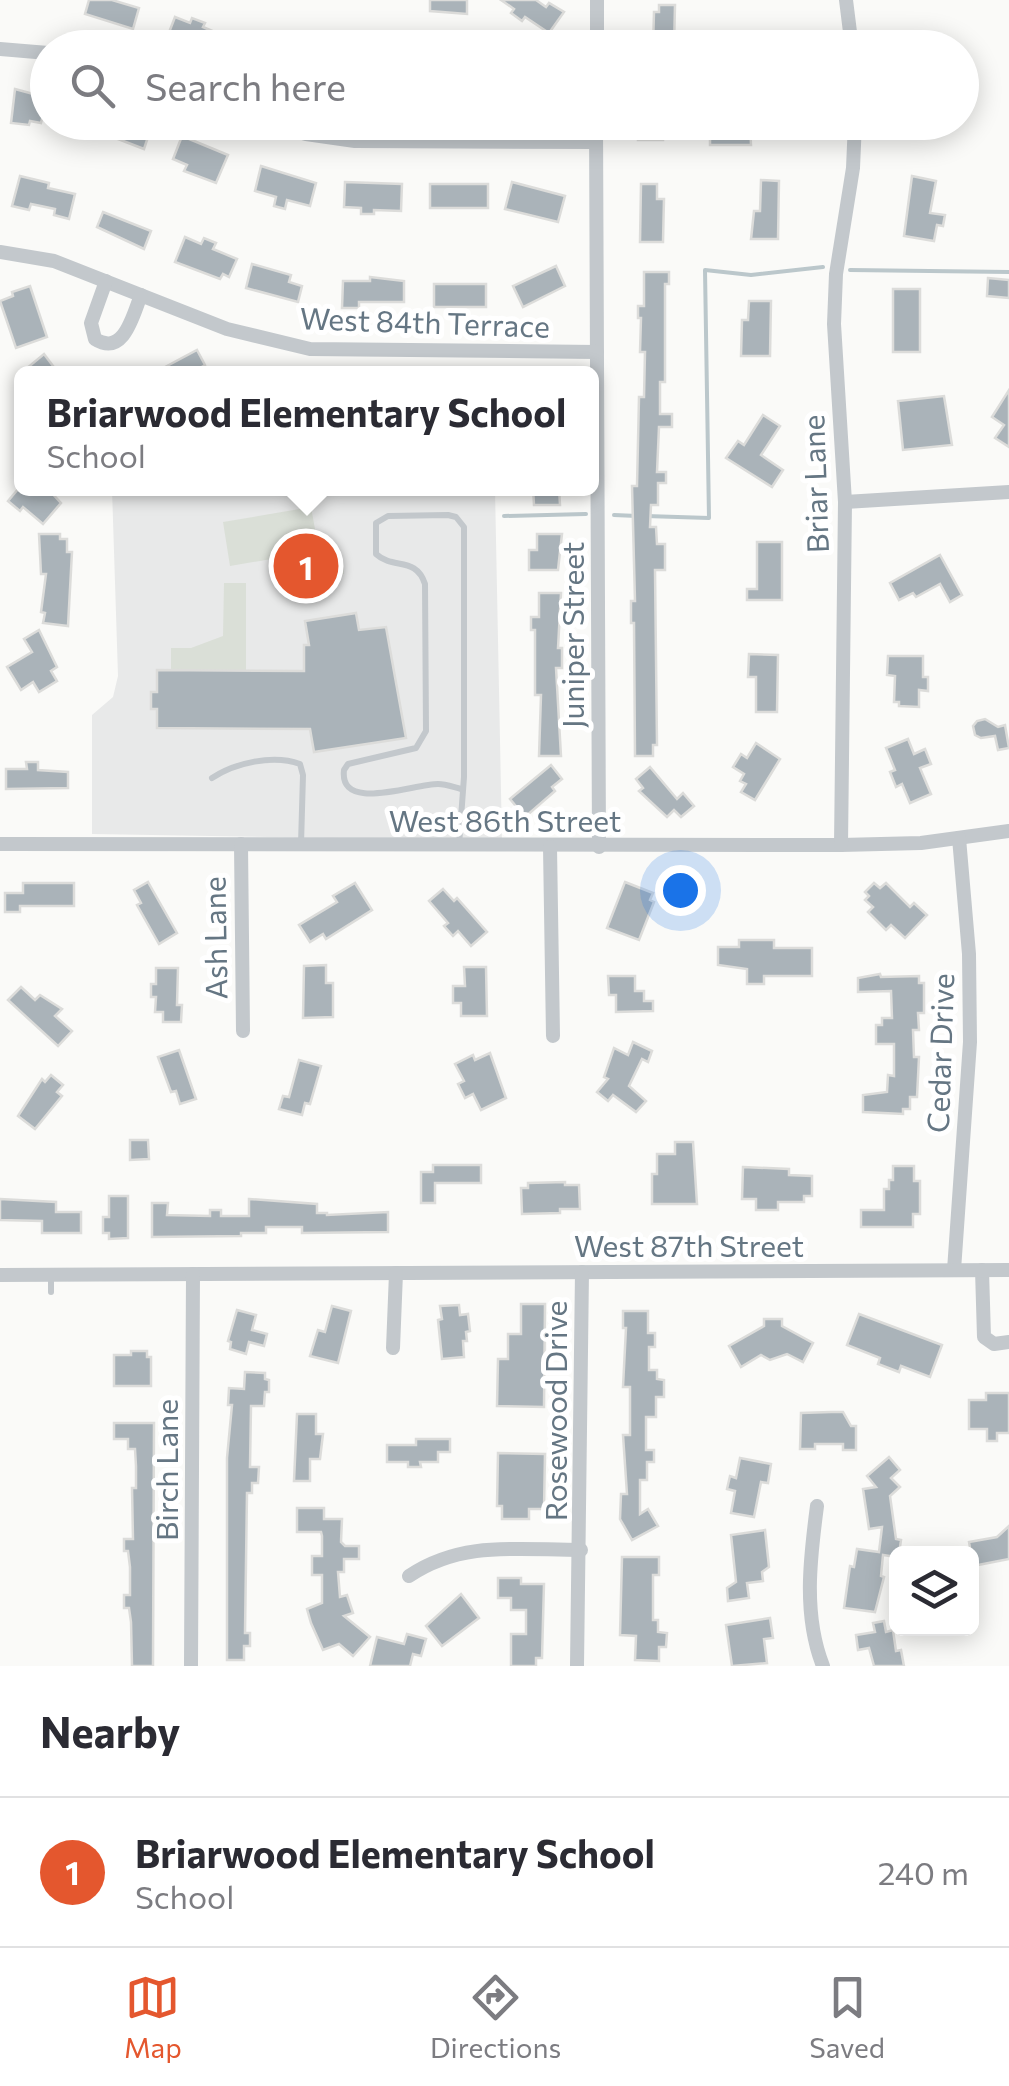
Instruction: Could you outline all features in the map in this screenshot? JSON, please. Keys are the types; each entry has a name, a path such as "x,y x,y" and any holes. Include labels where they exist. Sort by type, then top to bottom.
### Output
{"street":[{"path":"596,0 596,30"},
{"path":"846,0 850,30"},
{"path":"0,49 30,52"},
{"path":"348,140 596,142"},
{"name":"Briar Lane","path":"841,845 845,502 834,324 836,274 854,140"},
{"name":"Juniper Street","path":"596,142 596,366"},
{"name":"West 84th Terrace","path":"0,252 37,256 268,342 310,349 596,352"},
{"path":"106,281 91,323 95,339 102,344 116,342 125,334 141,295"},
{"path":"845,502 1009,492"},
{"name":"Juniper Street","path":"597,496 599,847"},
{"name":"West 86th Street","path":"0,844 841,845 959,838 1009,830"},
{"name":"Cedar Drive","path":"954,1270 970,1042 969,954 959,838"},
{"name":"Ash Lane","path":"241,844 243,1032"},
{"path":"550,847 553,1036"},
{"path":"982,1270 984,1337 994,1344 1009,1342"},
{"name":"West 87th Street","path":"0,1275 1009,1270"},
{"path":"393,1348 396,1272"},
{"name":"Rosewood Drive","path":"577,1666 582,1272"},
{"name":"Birch Lane","path":"191,1666 193,1274"},
{"path":"816,1506 810,1606 813,1636 823,1666"},
{"name":"Rosewood Drive","path":"409,1576 444,1556 466,1552 581,1550"}],"lane":[{"path":"459,847 461,789 465,534 460,521 448,515 388,516 376,523 374,548 380,558 412,565 424,578 426,730 416,748 356,761 344,770 343,778 350,791 364,794 431,785 461,789"},
{"path":"212,778 238,763 300,764 301,845"},
{"path":"51,1274 52,1292"}],"shaded area":[{"path":"112,496 495,496 502,841 92,834 92,715 113,697 118,676"},
{"path":"311,507 319,551 230,566 223,522"},
{"path":"340,549 344,574 291,584 287,559"},
{"path":"224,583 246,583 246,671 171,670 171,648 191,648 223,636"}],"building":[{"path":"89,0 112,0 139,8 133,29 85,14"},
{"path":"430,0 467,0 467,14 430,11"},
{"path":"501,0 536,0 564,12 551,30 544,30 525,17 522,21 511,13 514,9"},
{"path":"659,5 675,5 674,30 654,30 654,12 659,12"},
{"path":"175,17 190,23 192,18 205,23 203,27 210,30 170,30"},
{"path":"15,89 30,93 29,125 11,123"},
{"path":"121,140 147,140 144,149"},
{"path":"180,140 192,140 228,155 216,183 184,171 187,165 173,159"},
{"path":"710,140 751,140 751,145 710,145"},
{"path":"261,166 316,183 310,206 287,200 285,209 274,206 276,197 255,191"},
{"path":"20,176 75,194 69,219 54,215 55,209 31,204 29,210 12,206"},
{"path":"912,176 936,181 930,213 945,215 943,226 937,225 934,241 904,236"},
{"path":"761,180 779,181 778,239 751,239 754,211 760,211"},
{"path":"345,182 402,184 401,211 374,210 374,214 361,214 361,208 344,207"},
{"path":"512,182 565,196 558,222 505,209"},
{"path":"430,184 488,184 488,208 430,208"},
{"path":"641,184 657,184 657,199 664,199 663,242 640,242"},
{"path":"103,212 151,231 144,249 97,227"},
{"path":"185,237 201,244 204,238 216,243 213,249 237,259 229,277 223,274 220,279 175,262"},
{"path":"252,264 291,275 289,282 302,286 298,302 246,288"},
{"path":"556,266 565,286 523,307 513,286"},
{"path":"644,272 669,272 669,284 665,284 665,382 660,382 660,414 672,414 672,427 659,427 657,472 666,472 666,483 658,483 658,505 651,505 650,527 656,527 657,544 665,544 665,570 655,570 657,745 653,745 653,756 635,756 632,486 637,486 639,397 644,397 645,352 640,352 638,306 644,306"},
{"path":"370,277 404,281 404,302 359,302 359,308 342,308 343,281 370,281"},
{"path":"988,278 1009,280 1009,298 987,296"},
{"path":"434,284 486,284 486,307 434,307"},
{"path":"30,286 47,337 16,348 0,301"},
{"path":"893,289 920,289 920,352 893,352"},
{"path":"749,301 771,301 770,356 741,356 742,320 748,320"},
{"path":"197,350 205,365 203,366 167,366"},
{"path":"44,354 53,366 30,366"},
{"path":"1009,390 1009,447 995,438 1004,425 992,417"},
{"path":"944,396 952,445 903,450 898,401"},
{"path":"763,415 780,426 761,455 783,470 772,487 726,458 738,441 744,445"},
{"path":"14,494 54,496 61,503 43,524 23,507 20,511 8,501"},
{"path":"533,496 559,496 560,505 534,505"},
{"path":"39,534 60,534 60,539 67,539 67,552 72,552 68,626 43,623 46,574 41,574"},
{"path":"537,534 562,534 558,570 529,570 529,550 537,550"},
{"path":"757,542 782,542 782,600 747,600 747,589 757,589"},
{"path":"940,555 962,595 950,602 940,584 916,597 913,593 899,600 890,583"},
{"path":"539,593 561,593 558,648 562,648 562,668 556,668 561,756 539,756 541,695 535,695 535,630 531,630 531,617 539,617"},
{"path":"356,613 359,630 386,627 406,738 314,752 310,729 157,728 157,709 151,709 151,692 157,692 157,670 304,671 304,645 309,645 305,621"},
{"path":"39,630 57,667 51,671 57,681 39,692 33,682 21,690 7,667 32,652 24,639"},
{"path":"749,654 778,655 777,712 756,712 756,677 748,677"},
{"path":"888,656 923,656 928,691 919,690 919,707 894,702 895,676 887,675"},
{"path":"985,719 998,727 1005,725 1009,748 998,750 995,736 975,735 973,726"},
{"path":"908,739 914,754 925,749 931,764 920,768 931,794 910,803 902,784 896,787 890,772 895,770 886,748"},
{"path":"756,743 780,759 755,800 741,792 746,784 740,781 744,774 733,767 741,754 747,758"},
{"path":"26,762 38,762 38,770 68,772 68,788 6,789 6,769 27,769"},
{"path":"551,765 562,779 552,787 555,791 525,817 510,799"},
{"path":"650,767 677,799 683,793 694,806 681,817 674,810 667,817 639,791 643,788 636,779"},
{"path":"148,882 177,933 159,944 137,905 141,903 134,890"},
{"path":"625,882 653,893 650,900 654,902 639,940 607,928"},
{"path":"23,883 74,883 74,906 20,906 20,912 5,912 5,893 23,893"},
{"path":"355,883 372,910 326,939 323,934 310,942 299,925 337,902 333,896"},
{"path":"874,883 880,888 886,883 910,907 914,903 927,915 905,938 891,925 886,930 868,912 873,907 865,900 869,896 865,892"},
{"path":"443,889 454,901 457,898 487,932 471,946 458,931 453,936 444,926 448,923 429,901"},
{"path":"739,940 774,940 774,948 812,948 812,976 764,976 764,984 747,984 747,969 718,965 718,947 739,947"},
{"path":"326,965 326,983 333,983 333,1017 303,1018 304,966"},
{"path":"464,967 486,967 487,1016 461,1016 461,1003 453,1003 453,986 465,986"},
{"path":"156,968 178,968 177,1005 182,1005 181,1022 163,1022 163,1012 155,1012 156,997 151,997 151,984 156,984"},
{"path":"880,974 919,976 919,983 924,983 924,1013 918,1013 919,1030 913,1030 914,1057 919,1057 917,1097 910,1097 910,1109 903,1109 903,1114 863,1112 863,1095 887,1092 888,1075 894,1076 894,1044 876,1044 876,1025 882,1025 882,1018 892,1018 891,991 858,992 858,978"},
{"path":"608,976 635,976 635,991 644,991 644,1001 653,1001 653,1011 616,1012 616,995 609,995"},
{"path":"21,987 35,1000 40,995 62,1009 55,1016 72,1031 58,1046 8,1000"},
{"path":"633,1042 652,1051 648,1062 642,1059 629,1086 646,1101 636,1112 613,1095 608,1101 597,1092 608,1079 604,1077 614,1048 628,1055"},
{"path":"179,1050 196,1099 180,1104 176,1091 171,1092 158,1057"},
{"path":"490,1053 506,1098 481,1110 473,1094 465,1098 458,1084 464,1081 455,1064 473,1055 475,1060"},
{"path":"299,1060 321,1066 310,1104 305,1103 302,1115 279,1109 283,1096 289,1097"},
{"path":"51,1075 63,1085 57,1092 62,1096 35,1129 18,1116 42,1079 45,1082"},
{"path":"130,1140 148,1140 149,1159 130,1160"},
{"path":"675,1142 693,1142 697,1204 652,1204 657,1154 675,1154"},
{"path":"433,1165 481,1165 481,1183 435,1183 435,1203 421,1203 421,1172 433,1172"},
{"path":"893,1166 914,1166 914,1181 920,1181 920,1214 913,1214 913,1227 861,1227 861,1210 884,1210 884,1189 889,1189 889,1180 893,1180"},
{"path":"743,1167 789,1169 789,1175 812,1176 812,1196 804,1196 804,1202 778,1202 778,1210 756,1210 756,1199 742,1199"},
{"path":"528,1183 579,1185 580,1209 522,1214 521,1188 528,1188"},
{"path":"109,1196 128,1196 128,1238 109,1239 109,1233 103,1233 103,1217 109,1217"},
{"path":"0,1199 56,1202 56,1212 81,1212 81,1233 42,1233 42,1221 0,1220"},
{"path":"249,1199 317,1204 317,1213 327,1215 388,1212 388,1232 302,1233 302,1227 266,1227 266,1233 241,1236 152,1237 152,1203 168,1203 167,1215 210,1216 210,1210 221,1210 221,1216 249,1216"},
{"path":"521,1304 545,1304 544,1407 497,1406 498,1359 508,1359 508,1334 521,1334"},
{"path":"459,1305 460,1315 468,1314 470,1331 466,1332 467,1341 463,1341 464,1357 442,1359 440,1306"},
{"path":"332,1306 351,1311 338,1363 310,1356 318,1330 325,1332"},
{"path":"237,1310 256,1315 252,1330 267,1334 264,1346 249,1342 246,1354 230,1349 228,1341"},
{"path":"623,1311 648,1311 648,1333 655,1333 655,1347 649,1347 649,1370 657,1370 657,1379 664,1380 664,1397 656,1397 656,1417 646,1417 646,1450 654,1450 654,1462 647,1462 647,1480 640,1480 640,1514 648,1509 658,1526 632,1540 620,1519 621,1494 627,1494 623,1435 630,1435 630,1387 623,1387"},
{"path":"859,1314 942,1345 930,1377 901,1366 899,1372 878,1364 880,1358 847,1345"},
{"path":"764,1319 782,1319 782,1326 813,1343 803,1362 787,1354 770,1360 761,1355 741,1367 729,1346 764,1326"},
{"path":"131,1351 147,1351 147,1357 151,1357 151,1386 114,1386 114,1355 131,1355"},
{"path":"245,1372 265,1373 269,1392 265,1392 264,1406 251,1406 250,1467 259,1467 258,1483 252,1483 252,1493 247,1493 245,1633 250,1633 250,1646 244,1646 244,1660 227,1660 227,1458 232,1405 228,1405 229,1388 244,1389"},
{"path":"986,1393 1009,1393 1009,1433 997,1433 997,1441 987,1441 987,1429 969,1429 969,1400 986,1400"},
{"path":"843,1412 851,1426 856,1426 856,1450 843,1450 843,1444 815,1444 815,1449 800,1449 801,1413"},
{"path":"297,1414 316,1414 316,1434 323,1434 320,1459 310,1459 310,1481 294,1481"},
{"path":"114,1423 154,1423 153,1666 132,1666 131,1622 129,1608 124,1608 124,1595 130,1595 130,1567 124,1539 133,1539 135,1449 128,1449 128,1439 114,1439"},
{"path":"416,1439 450,1439 450,1452 438,1452 438,1462 420,1462 421,1467 408,1467 408,1462 387,1462 387,1445 416,1445"},
{"path":"498,1453 545,1454 544,1509 529,1509 529,1519 502,1519 502,1506 497,1506"},
{"path":"889,1457 900,1470 891,1478 900,1487 890,1496 900,1546 889,1546 889,1556 883,1555 884,1577 875,1612 844,1608 850,1566 854,1567 857,1549 879,1552 882,1527 869,1529 863,1489 876,1487 867,1476"},
{"path":"740,1458 771,1464 768,1483 761,1482 754,1517 731,1513 735,1491 727,1489 730,1476 736,1478"},
{"path":"297,1508 324,1508 324,1519 342,1519 341,1542 345,1546 359,1546 359,1559 344,1559 344,1572 338,1572 340,1597 347,1595 353,1613 344,1616 370,1637 353,1656 339,1644 323,1650 311,1623 307,1609 322,1603 322,1575 312,1575 312,1556 322,1556 322,1536 321,1532 297,1532"},
{"path":"1009,1526 1009,1559 979,1565 979,1546 970,1546 969,1542 997,1537"},
{"path":"765,1530 769,1567 762,1572 763,1581 747,1583 749,1598 728,1601 727,1588 736,1582 731,1535"},
{"path":"622,1557 659,1557 659,1575 653,1575 653,1620 658,1620 658,1632 667,1633 666,1647 659,1647 659,1661 635,1660 636,1636 620,1635"},
{"path":"498,1578 544,1584 542,1658 536,1658 536,1666 511,1666 511,1634 526,1634 526,1610 511,1610 511,1598 498,1598"},
{"path":"461,1594 479,1618 442,1646 426,1626"},
{"path":"770,1618 773,1638 764,1639 767,1663 732,1666 726,1625"},
{"path":"884,1621 886,1632 894,1636 896,1651 901,1650 904,1666 874,1666 869,1648 858,1650 856,1635 875,1632 873,1623"},
{"path":"407,1634 426,1639 421,1656 413,1654 410,1666 370,1666 377,1637 404,1644"}],"waterway":[{"path":"646,516 709,518 705,270 751,275 823,267"},
{"path":"850,270 1009,272"},
{"path":"504,516 586,514"},
{"path":"614,515 637,516"}],"place":[{"name":"Briarwood Elementary School","path":"306,566"}]}
